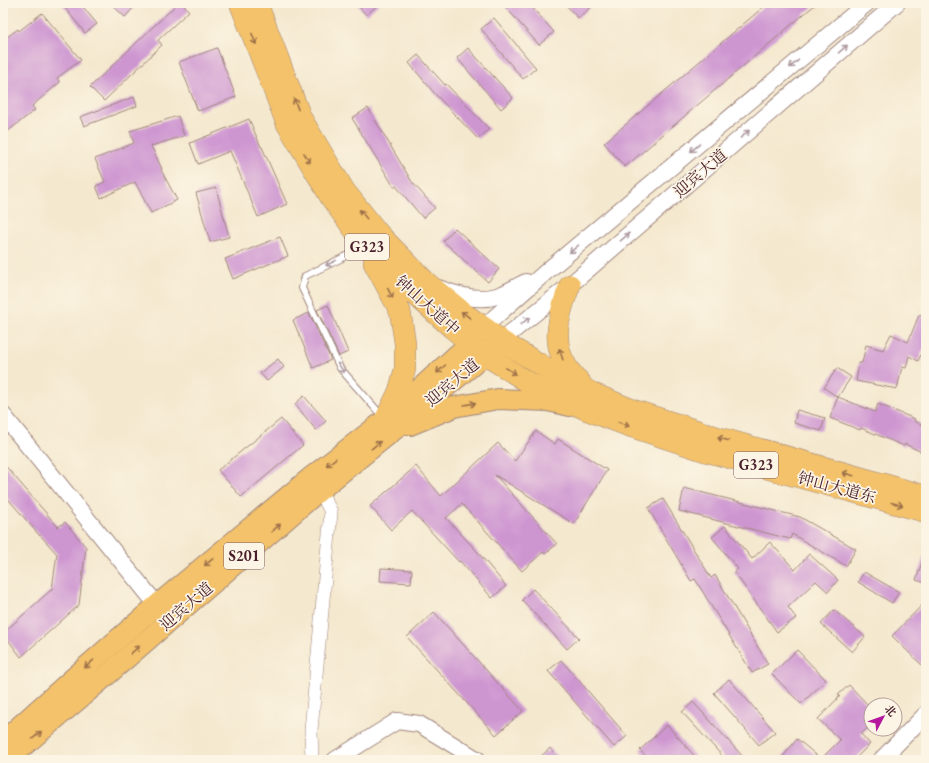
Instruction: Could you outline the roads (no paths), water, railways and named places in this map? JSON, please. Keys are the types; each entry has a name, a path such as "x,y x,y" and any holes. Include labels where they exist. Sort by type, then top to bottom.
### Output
{"highway":[{"name":"钟山大道中","path":"240,3 287,124 331,198 366,246 411,291 477,349 526,380 591,402"},
{"name":"钟山大道中","path":"257,3 301,118 344,190 380,235 427,283 465,314 501,341 538,363 591,402"},
{"path":"366,246 400,311 405,343 405,369 389,426"},
{"path":"570,285 561,307 557,329 558,342 564,361 591,402"},
{"name":"钟山大道东","path":"591,402 633,410 716,437 926,496"},
{"name":"钟山大道东","path":"591,402 626,425 708,452 926,512"}],"main road":[{"name":"迎宾大道","path":"3,741 157,605 389,426 477,349"},
{"path":"389,426 454,407 498,400 591,402"},
{"name":"迎宾大道","path":"7,760 171,619 315,484"}],"street":[{"name":"迎宾大道","path":"477,349 485,328 494,317 867,3"},
{"name":"迎宾大道","path":"477,349 501,341 570,285 896,3"},
{"path":"427,283 455,294 476,298 490,297 498,296 547,271"},
{"path":"3,415 157,605 171,619"},
{"path":"312,760 311,730 331,512 315,484"},
{"path":"881,760 926,714"},
{"path":"335,760 397,721 419,724 478,760"}],"lane":[{"path":"366,246 305,276 302,288 340,368 389,426"}]}
